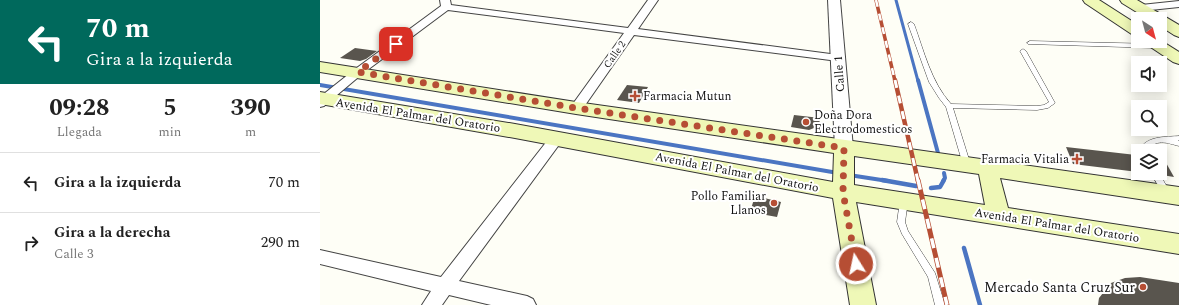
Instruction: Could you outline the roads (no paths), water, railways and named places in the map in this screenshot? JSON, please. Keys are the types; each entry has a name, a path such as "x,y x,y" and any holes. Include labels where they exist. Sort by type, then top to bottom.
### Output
{"main road":[{"path":"1090,0 1131,27"},
{"path":"1127,0 1147,12"},
{"path":"1167,25 1179,32"},
{"path":"1161,48 1179,59"},
{"name":"Avenida El Palmar del Oratorio","path":"320,66 353,76 576,108 843,172 904,201 997,210 1179,244"},
{"name":"Avenida El Palmar del Oratorio","path":"324,98 556,139 843,172 967,166 989,175 1173,195"},
{"path":"843,172 863,305"},
{"path":"989,175 997,210"}],"street":[{"name":"Calle 2","path":"576,108 629,31 653,0"},
{"name":"Calle 1","path":"834,0 843,172"},
{"path":"324,98 445,4 629,31 838,58"},
{"path":"1141,8 1179,4"},
{"path":"431,305 556,139"},
{"path":"320,257 527,305"}],"lane":[{"path":"911,24 932,82 941,97 949,106 967,166"},
{"path":"1030,43 1131,44"},
{"path":"949,106 1037,108 1046,107 1052,103 1023,51"},
{"path":"1147,144 1149,142 1179,138"},
{"path":"1168,139 1179,144"},
{"path":"1161,180 1173,195"},
{"path":"904,201 901,222 905,232 932,276 940,305"}],"waterway":[{"path":"896,0 918,81"},
{"path":"918,80 938,153"},
{"path":"320,85 838,173"},
{"path":"943,181 945,178 944,173"},
{"path":"849,175 885,181"},
{"path":"931,188 940,187 944,180"},
{"path":"885,181 916,186"},
{"path":"964,248 980,305"}],"railway":[{"path":"876,0 895,81"},
{"path":"895,80 918,181"},
{"path":"918,180 947,305"}],"place":[{"name":"Farmacia Mutun","path":"635,96"},
{"name":"Doña Dora Electrodomesticos","path":"806,122"},
{"name":"Farmacia Vitalia","path":"1077,159"},
{"name":"Pollo Familiar Llanos","path":"774,203"},
{"name":"Mercado Santa Cruz Sur","path":"1143,287"}]}
